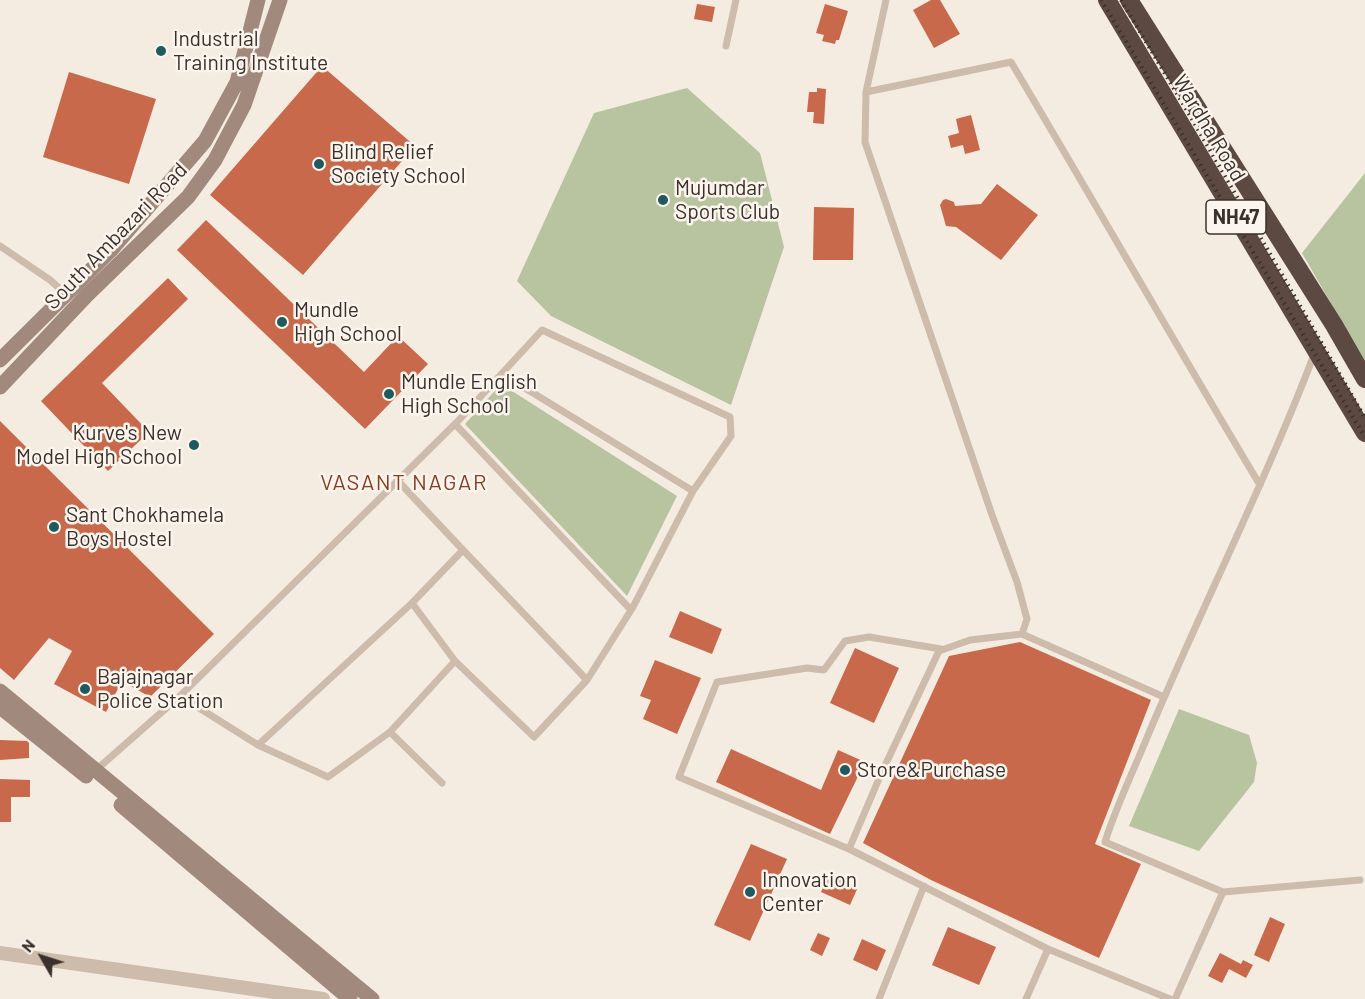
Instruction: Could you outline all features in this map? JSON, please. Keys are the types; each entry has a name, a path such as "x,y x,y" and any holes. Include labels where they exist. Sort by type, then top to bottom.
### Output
{"highway":[{"name":"Wardha Road","path":"1107,0 1365,433"},
{"name":"Wardha Road","path":"1129,0 1334,325 1365,379"}],"main road":[{"name":"South Ambazari Road","path":"0,360 111,250 205,141 237,82 258,0"},
{"name":"South Ambazari Road","path":"0,387 87,295 188,197 215,160 244,105 280,0"},
{"path":"0,691 371,999"},
{"path":"0,707 104,790 350,999"}],"street":[{"path":"0,954 323,999"}],"lane":[{"path":"726,46 736,0"},
{"path":"886,0 866,92 865,142 1017,582 1026,619 1022,634"},
{"path":"866,92 1011,62 1260,485"},
{"path":"0,246 50,280 66,294"},
{"path":"96,770 180,696 455,424 542,330 730,417 731,436 693,491 631,610 587,680 534,737 455,661 412,603"},
{"path":"1316,350 1260,485 1164,697 1105,842 1223,892 1360,880"},
{"path":"502,374 693,491"},
{"path":"455,424 631,610"},
{"path":"397,480 587,680"},
{"path":"258,745 412,603 463,550"},
{"path":"1164,697 1022,634 970,640 941,650 869,638 845,641 824,670 807,668 717,682 679,777 849,849 1048,948 1170,999"},
{"path":"849,849 881,774 941,650"},
{"path":"180,696 258,745 328,777 390,732 455,661"},
{"path":"390,732 442,783"},
{"path":"879,999 924,886"},
{"path":"1175,999 1223,892"},
{"path":"1026,999 1048,948"}],"green space":[{"name":"Mujumdar Sports Club","path":"687,88 760,153 784,247 731,405 551,316 517,281 594,113"},
{"path":"1365,173 1365,363 1302,253"},
{"path":"501,384 677,496 627,596 465,424"},
{"path":"1179,709 1249,735 1257,763 1254,782 1199,851 1129,826"}],"building":[{"path":"931,0 940,0 960,34 934,48 913,10"},
{"path":"697,4 715,7 712,22 694,19"},
{"path":"825,4 848,11 839,40 836,40 835,44 822,41 824,35 816,33"},
{"name":"Blind Relief Society School","path":"322,66 415,146 303,275 210,195"},
{"path":"69,72 156,99 129,184 43,157"},
{"path":"817,88 826,89 824,124 813,123 814,112 807,112 809,92 817,92"},
{"path":"971,115 980,150 965,154 963,145 951,148 948,136 959,133 956,119"},
{"path":"997,184 1038,215 1001,260 956,227 946,226 940,205 946,199 954,202 955,206 981,204"},
{"path":"814,207 854,208 853,260 813,260"},
{"name":"Mundle High School","path":"206,220 364,372 398,336 428,364 365,429 177,250"},
{"name":"Kurve's New Model High School","path":"168,278 188,299 102,383 149,432 108,471 41,401"},
{"name":"Sant Chokhamela Boys Hostel","path":"0,421 214,634 150,697 122,681 106,712 54,684 72,651 49,638 14,680 0,668"},
{"path":"680,611 722,629 712,654 669,637"},
{"path":"1020,642 1151,700 1095,844 1141,864 1099,958 931,880 863,843 949,656"},
{"path":"855,648 899,668 874,723 830,703"},
{"path":"655,660 701,678 677,734 643,719 651,700 640,696"},
{"path":"0,740 27,741 29,758 0,760"},
{"path":"731,749 821,790 838,750 865,762 830,834 716,782"},
{"path":"0,779 30,780 30,797 11,797 11,822 0,822"},
{"name":"Innovation Center","path":"751,844 787,859 750,941 714,925"},
{"path":"829,874 858,887 850,905 821,892"},
{"path":"1270,917 1285,924 1269,962 1254,955"},
{"path":"948,927 996,947 979,985 932,965"},
{"path":"818,933 830,938 822,956 810,950"},
{"path":"862,939 886,950 877,971 853,960"},
{"path":"1220,953 1241,964 1243,960 1253,965 1246,978 1229,969 1222,983 1208,976"}],"railway":[{"path":"1101,0 1365,437"},
{"path":"1121,0 1365,418"}],"place":[{"name":"Industrial Training Institute","path":"161,51"},
{"name":"Blind Relief Society School","path":"319,164"},
{"name":"Mujumdar Sports Club","path":"663,200"},
{"name":"Mundle High School","path":"282,322"},
{"name":"Mundle English High School","path":"389,394"},
{"name":"Kurve's New Model High School","path":"194,445"},
{"name":"Sant Chokhamela Boys Hostel","path":"54,527"},
{"name":"Bajajnagar Police Station","path":"85,689"},
{"name":"Store&Purchase","path":"845,770"},
{"name":"Innovation Center","path":"750,892"}],"district":[{"name":"VASANT NAGAR","path":"404,483"}]}
